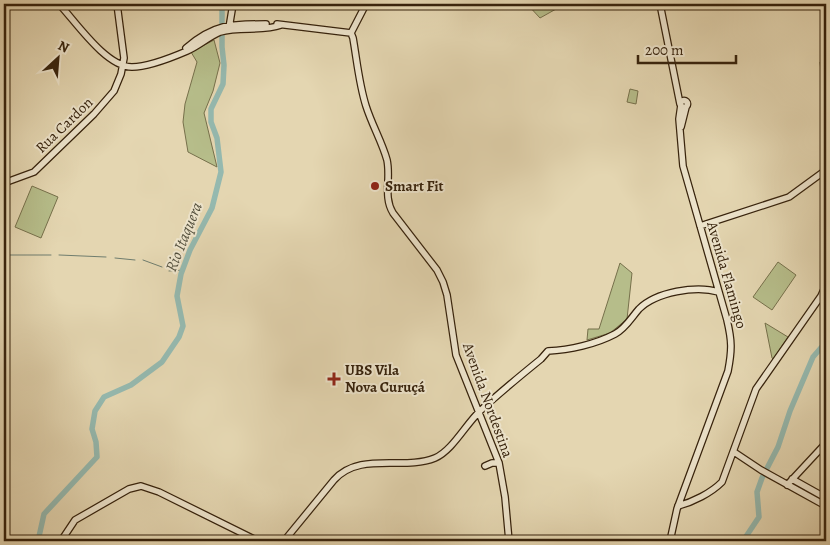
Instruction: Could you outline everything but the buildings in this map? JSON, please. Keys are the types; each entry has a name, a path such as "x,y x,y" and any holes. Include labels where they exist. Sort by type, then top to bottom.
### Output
{"street":[{"path":"59,4 108,57 122,65 134,67"},
{"name":"Rua Cardon","path":"4,183 34,172 112,96 119,79 124,58 117,4"},
{"path":"227,28 232,4"},
{"path":"119,79 134,67 181,53 195,41 214,32 243,24 274,24 351,33 366,4"},
{"name":"Avenida Flamingo","path":"660,4 677,92 682,104 683,166 732,340 729,365 678,506 670,541"},
{"path":"231,12 235,19 243,24"},
{"path":"227,28 274,27 281,25"},
{"name":"Avenida Nordestina","path":"351,33 366,107 387,163 389,207 442,278 447,295 456,355 499,463 505,497 509,541"},
{"path":"700,226 789,197 826,170"},
{"path":"678,506 691,502 720,484 726,474 756,389 821,296 825,287 826,273"},
{"path":"284,541 334,480 343,472 362,464 407,463 436,457 448,448 479,412 548,351 574,347 615,334 626,326 644,305 670,293 698,289 709,289 719,292"},
{"path":"787,485 826,443"},
{"path":"734,452 763,472 826,506"},
{"path":"485,466 499,463"},
{"path":"792,480 826,498"},
{"path":"61,541 75,520 129,489 141,486 168,497 258,541"}],"green space":[{"path":"527,4 565,4 540,18"},
{"path":"214,40 220,63 213,91 204,113 217,167 188,152 183,122 185,104 197,62 191,52"},
{"path":"820,62 826,63 826,92 823,92"},
{"path":"630,89 638,91 636,104 627,102"},
{"path":"32,186 58,197 41,238 15,227"},
{"path":"778,262 796,275 772,310 753,297"},
{"path":"620,263 632,273 627,319 610,333 587,340 588,329 599,329"},
{"path":"765,323 788,337 773,359 772,358"}],"waterway":[{"name":"Rio Itaquera","path":"38,541 44,514 97,457 96,442 92,429 95,411 104,397 131,385 162,362 179,337 183,326 177,296 181,274 190,250 212,208 221,172 217,138 211,122 211,109 223,84 222,4"},
{"path":"6,255 51,255"},
{"path":"59,255 106,257"},
{"path":"115,258 135,260"},
{"path":"143,260 162,267"},
{"path":"169,271 183,270"},
{"path":"743,541 759,517 757,492 762,478 778,447 790,411 813,357 826,342"}],"place":[{"name":"Smart Fit","path":"375,186"},
{"name":"UBS Vila Nova Curuçá","path":"334,379"}]}
